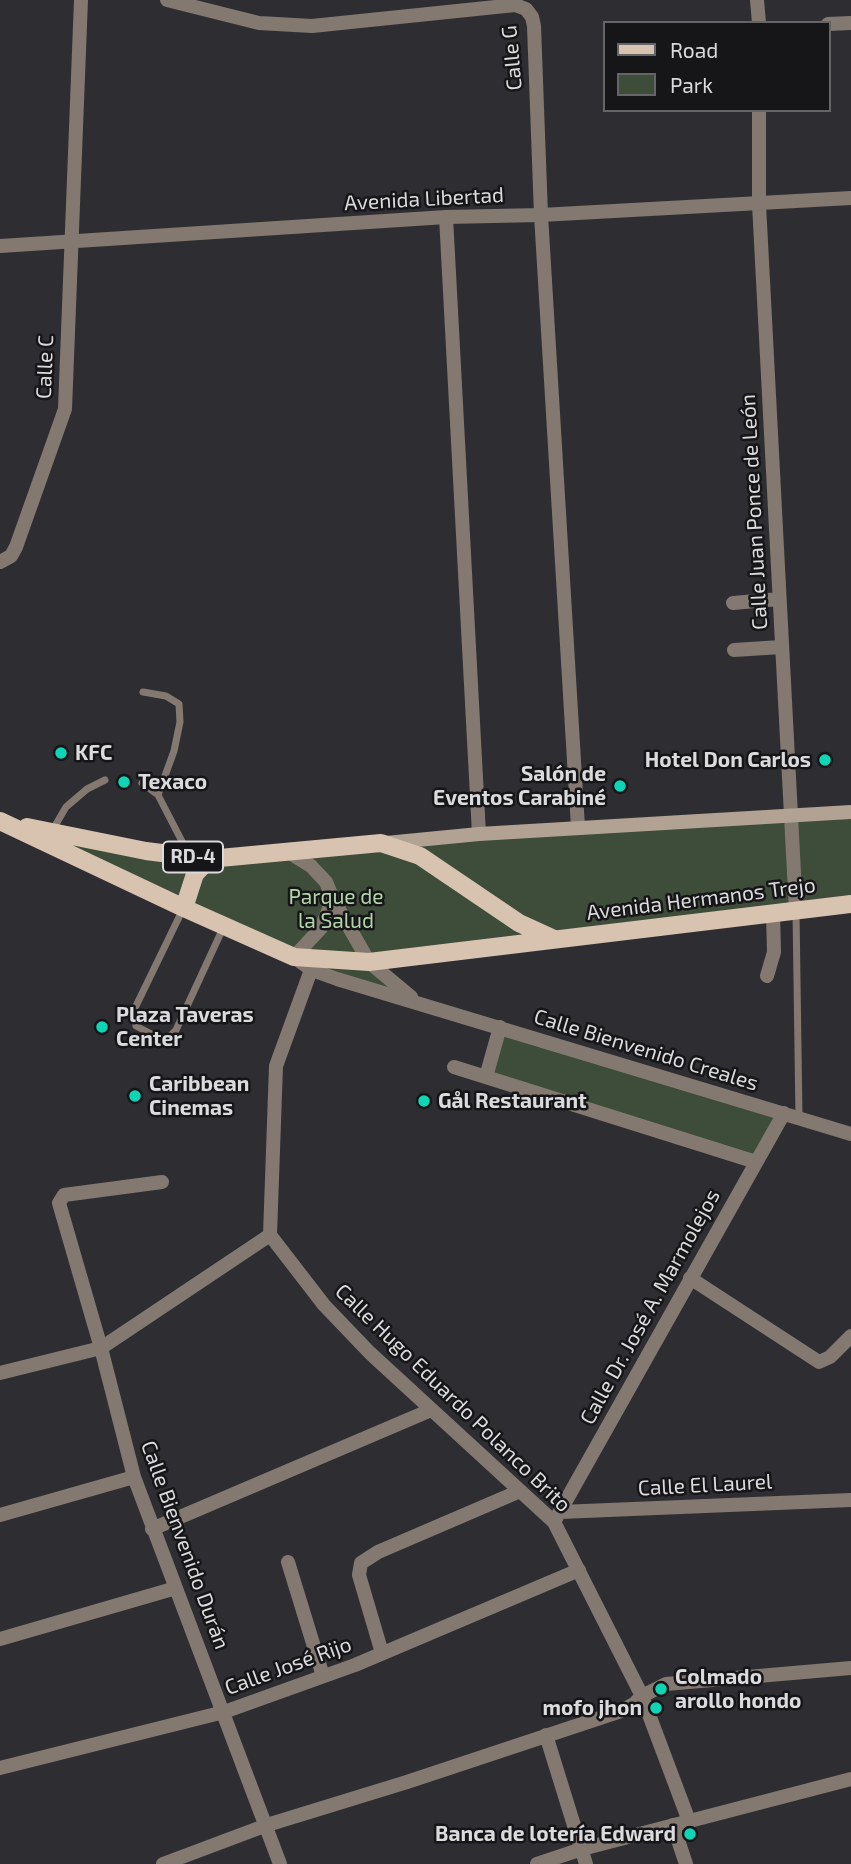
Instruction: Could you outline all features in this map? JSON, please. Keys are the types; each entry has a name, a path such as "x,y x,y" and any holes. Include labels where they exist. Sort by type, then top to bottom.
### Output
{"main road":[{"path":"381,843 578,827 851,812"},
{"name":"Avenida Hermanos Trejo","path":"3,822 146,852 209,859 381,843 420,856 519,923 556,940"},
{"name":"Avenida Hermanos Trejo","path":"3,822 184,908 314,964 369,962 851,904"},
{"path":"184,908 195,874 209,859"}],"street":[{"name":"Calle C","path":"0,562 11,556 16,547 65,409 81,0"},
{"name":"Calle G","path":"167,0 259,23 312,26 515,5 526,9 532,16 534,26 541,215"},
{"path":"757,0 759,21"},
{"path":"830,24 851,23"},
{"name":"Calle Juan Ponce de León","path":"759,112 759,204 796,911"},
{"name":"Avenida Libertad","path":"0,246 446,217 541,215 851,198"},
{"path":"541,215 578,827"},
{"path":"446,217 479,834"},
{"path":"733,603 779,599"},
{"path":"734,650 781,647"},
{"name":"Calle Bienvenido Creales","path":"287,851 311,866 326,882 332,899 369,962 411,997 428,1006"},
{"path":"294,957 321,928 332,899"},
{"path":"767,976 774,952 773,914"},
{"path":"0,1373 101,1348 270,1235 276,1066 314,964"},
{"name":"Calle Bienvenido Creales","path":"314,964 337,979 851,1134"},
{"path":"486,1077 500,1027"},
{"path":"454,1068 756,1162"},
{"name":"Calle Dr. José A. Marmolejos","path":"557,1517 784,1114"},
{"name":"Calle Bienvenido Durán","path":"162,1182 64,1195 59,1203 101,1348 134,1477 280,1864"},
{"name":"Calle Hugo Eduardo Polanco Brito","path":"270,1235 339,1321 520,1491 557,1517 579,1570 642,1696 689,1821"},
{"path":"690,1278 819,1362 830,1357 851,1336"},
{"path":"152,1529 431,1410"},
{"path":"0,1515 134,1477"},
{"path":"382,1653 359,1576 361,1563 378,1552 520,1491"},
{"name":"Calle El Laurel","path":"557,1517 851,1500"},
{"path":"288,1562 323,1676"},
{"name":"Calle José Rijo","path":"0,1768 224,1712 382,1653 579,1570"},
{"path":"0,1639 176,1588"},
{"path":"163,1864 267,1825 407,1782 621,1710 666,1684 851,1668"},
{"path":"546,1735 586,1864"},
{"path":"537,1864 582,1849 851,1779"},
{"path":"673,1825 686,1864"}],"lane":[{"path":"143,692 166,696 179,704 180,722 174,751 158,795"},
{"path":"52,831 66,807 87,789 105,780"},
{"path":"142,783 158,795 190,857"},
{"path":"184,908 134,1010 133,1018 140,1030 159,1038 170,1036 176,1030 224,926"},
{"path":"796,911 799,1118"}],"green space":[{"name":"Parque de la Salud","path":"851,812 851,904 369,962 410,997 337,979 7,824 209,859"},
{"path":"500,1027 784,1113 756,1162 485,1077"}],"place":[{"name":"KFC","path":"61,753"},
{"name":"Hotel Don Carlos","path":"825,760"},
{"name":"Texaco","path":"124,782"},
{"name":"Salón de Eventos Carabiné","path":"620,786"},
{"name":"Plaza Taveras Center","path":"102,1027"},
{"name":"Caribbean Cinemas","path":"135,1096"},
{"name":"Gål Restaurant","path":"424,1101"},
{"name":"Colmado arollo hondo","path":"661,1689"},
{"name":"mofo jhon","path":"656,1708"},
{"name":"Banca de lotería Edward","path":"690,1834"}]}
